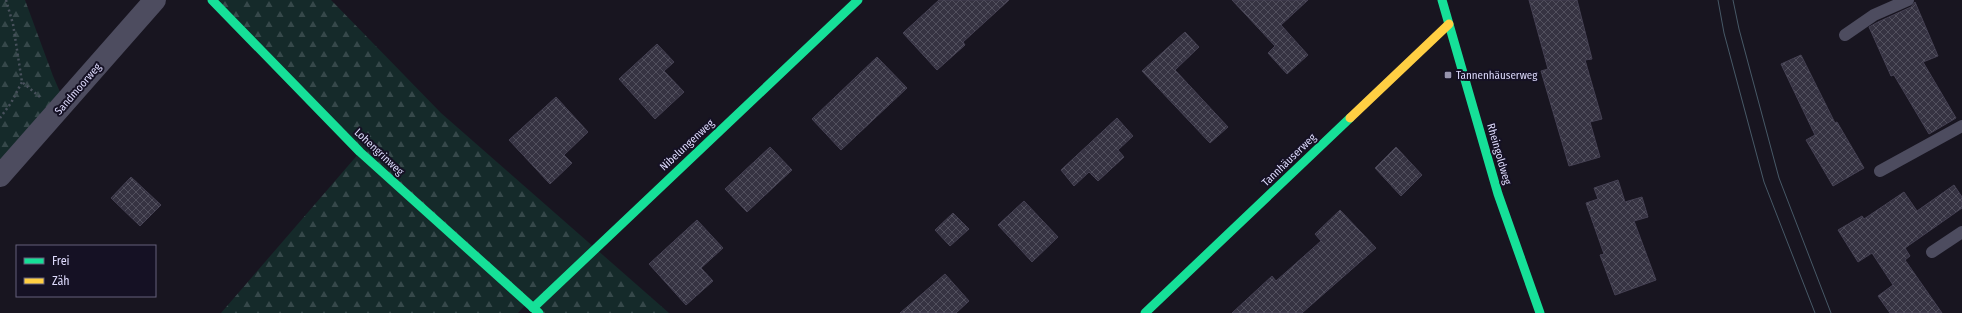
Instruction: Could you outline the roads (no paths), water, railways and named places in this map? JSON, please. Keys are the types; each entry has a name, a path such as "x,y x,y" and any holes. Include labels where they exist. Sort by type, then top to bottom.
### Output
{"street":[{"name":"Sandmoorweg","path":"0,176 155,0"},
{"name":"Lohengrinweg","path":"212,0 360,152 536,310"},
{"name":"Nibelungenweg","path":"536,310 858,0"},
{"name":"Rheingoldweg","path":"1442,0 1498,194 1540,313"},
{"name":"Tannhäuserweg","path":"1145,313 1449,24"}],"lane":[{"path":"1844,35 1874,15 1908,0"},
{"path":"1880,171 1962,126"},
{"path":"1932,252 1962,232"}],"tram line":[{"path":"1718,0 1724,33 1764,182 1815,313"},
{"path":"1733,0 1739,29 1779,178 1831,313"}],"place":[{"name":"Tannenhäuserweg","path":"1448,75"}]}
